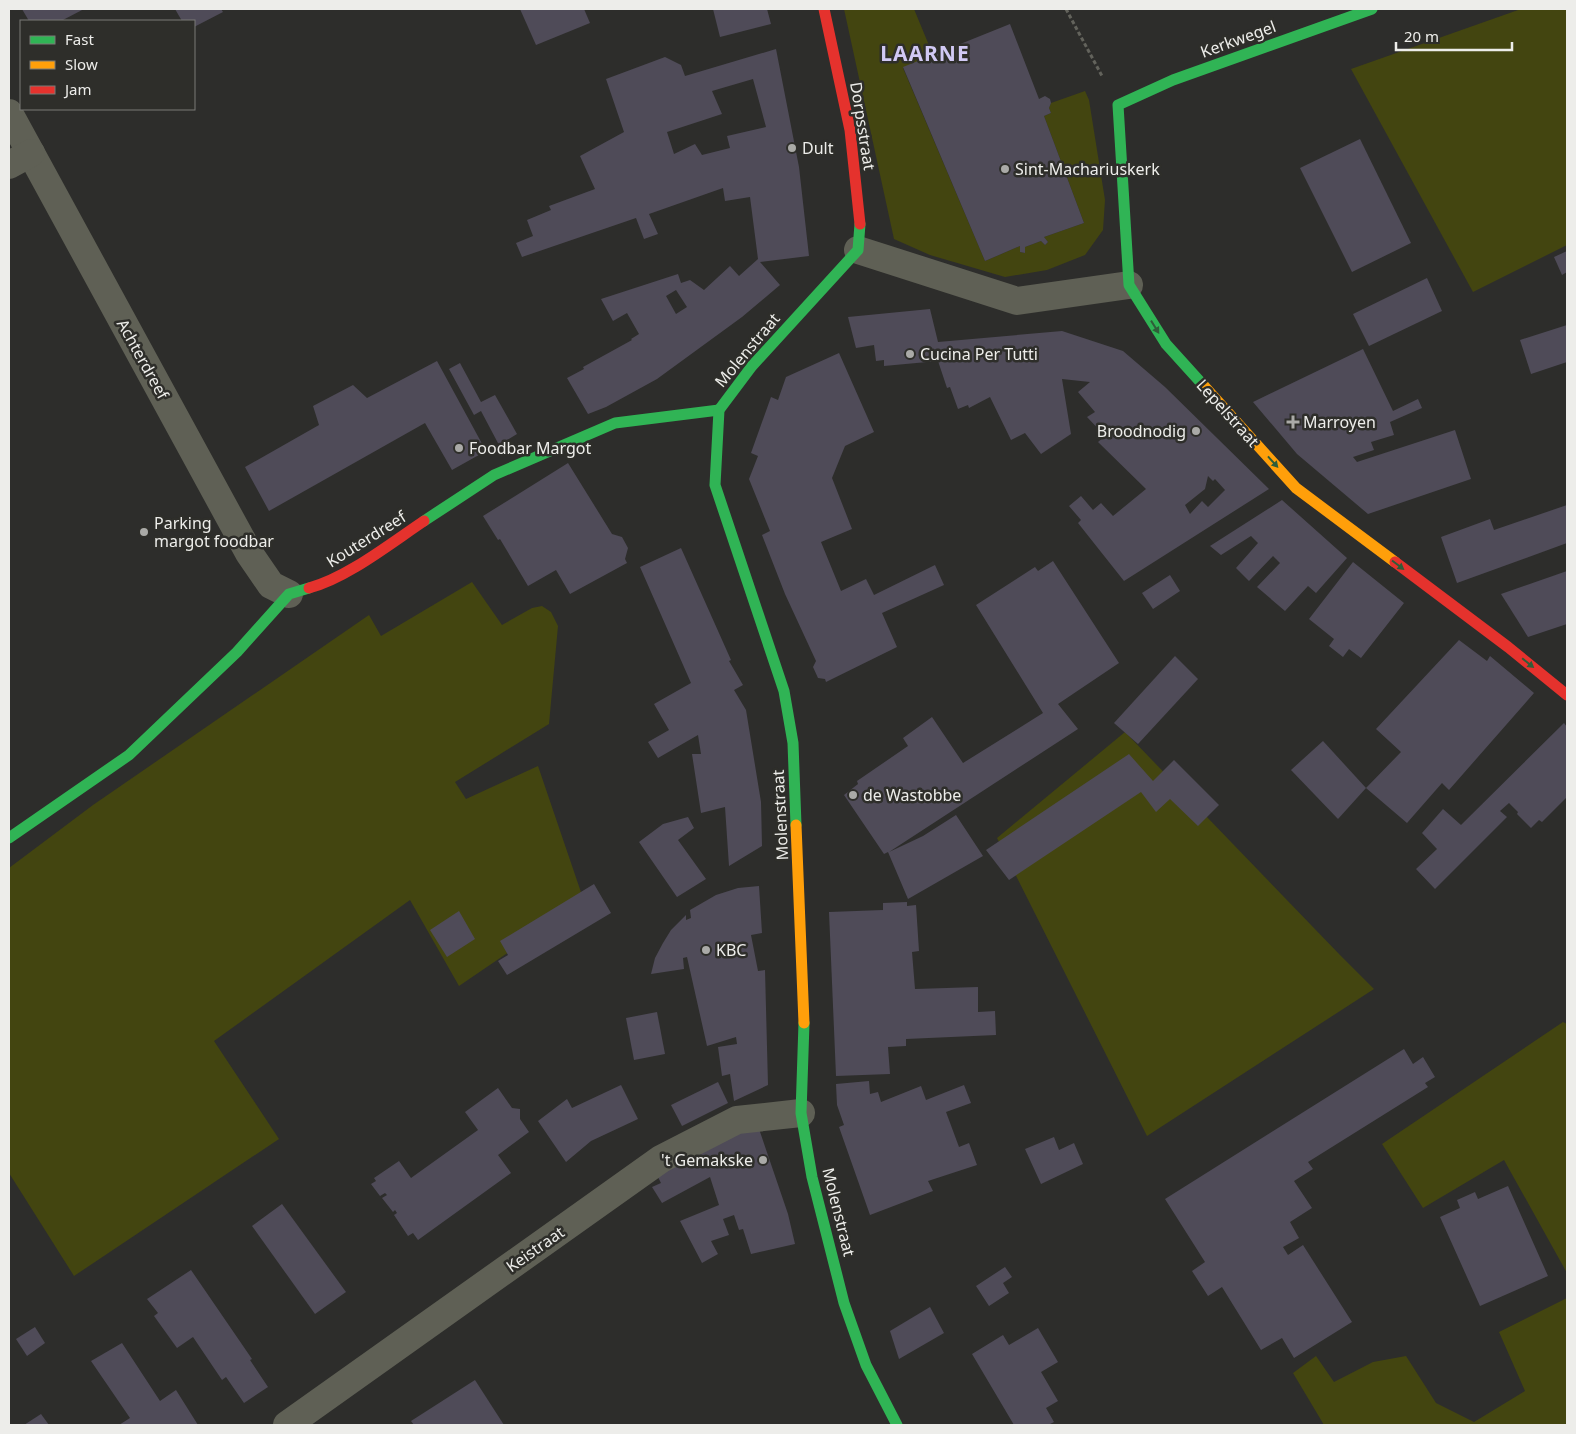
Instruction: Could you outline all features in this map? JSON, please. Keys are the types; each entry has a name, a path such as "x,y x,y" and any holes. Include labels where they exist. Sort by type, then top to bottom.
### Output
{"street":[{"name":"Dorpsstraat","path":"824,9 850,130 860,226 858,250"},
{"name":"Kerkwegel","path":"1118,105 1173,80 1372,9"},
{"path":"858,250 1017,301 1129,286 1118,105"},
{"name":"Achterdreef","path":"9,113 20,159 249,553 271,585 289,594"},
{"name":"Molenstraat","path":"858,250 752,366 719,410 715,485 784,691 793,743 804,1029 801,1113 812,1177 844,1303 866,1364 897,1425"},
{"name":"Lepelstraat","path":"1129,286 1166,344 1296,488 1508,647 1567,695"},
{"name":"Kouterdreef","path":"289,594 321,585 343,574 494,475 615,423 719,410"},
{"path":"9,838 129,755 237,652 289,594"},
{"name":"Keistraat","path":"287,1425 660,1159 737,1120 801,1113"}],"path":[{"path":"1066,9 1118,105"}],"shaded area":[{"path":"844,9 914,9 933,55 903,68 985,261 1020,246 1020,252 1025,253 1025,247 1041,241 1045,245 1048,242 1044,237 1084,223 1044,116 1051,113 1049,108 1051,103 1085,91 1089,100 1105,200 1103,230 1085,255 1047,270 1005,277 930,255 894,239"},
{"path":"1521,9 1567,9 1567,245 1473,292 1351,69"},
{"path":"472,582 502,625 532,608 542,606 551,612 558,626 549,724 455,782 466,799 538,766 584,901 459,986 410,900 214,1041 279,1139 74,1276 9,1173 9,868 93,805 369,615 381,636"},
{"path":"1125,732 1374,989 1147,1136 997,838"},
{"path":"1563,1022 1567,1024 1567,1273 1504,1160 1423,1208 1382,1144"},
{"path":"1567,1298 1567,1425 1324,1425 1293,1373 1316,1356 1334,1382 1373,1362 1406,1356 1436,1403 1474,1422 1525,1391 1499,1332"}],"building":[{"path":"22,9 84,9 63,20 28,20"},
{"path":"175,9 221,9 223,12 195,26 195,20 181,20"},
{"path":"520,9 584,9 590,23 536,45"},
{"path":"713,9 767,9 771,24 720,37"},
{"name":"Sint-Machariuskerk","path":"1010,24 1039,99 1045,96 1050,99 1049,108 1051,113 1044,116 1084,223 1044,237 1048,242 1045,245 1041,241 1025,247 1025,253 1020,252 1020,246 985,261 903,67"},
{"path":"776,49 799,167 809,256 760,262 780,285 742,317 657,379 606,407 588,414 567,378 639,334 627,313 613,321 601,299 678,274 681,283 690,280 704,290 730,266 739,276 758,259 750,197 725,201 723,188 649,214 658,234 644,239 636,218 522,257 516,243 533,236 527,220 551,210 549,206 595,189 580,156 624,132 606,79 665,57 681,65 685,76","holes":["753,79 766,127 727,136 730,148 702,155 695,144 674,154 667,132 722,114 712,91","676,290 687,307 676,314 666,296"]},
{"path":"1360,139 1411,243 1352,272 1300,168"},
{"path":"1567,251 1567,272 1562,275 1554,257"},
{"path":"1427,278 1442,311 1369,346 1353,314"},
{"path":"930,309 938,342 1062,331 1123,351 1165,387 1269,489 1124,581 1078,523 1081,520 1069,506 1081,496 1093,510 1101,503 1113,516 1146,489 1098,442 1105,436 1087,417 1095,412 1078,392 1090,382 1062,379 1071,434 1041,454 1025,433 1011,440 990,397 969,408 968,405 958,409 950,387 947,388 938,361 884,366 884,360 876,361 874,345 856,348 848,317","holes":["1208,476 1213,481 1215,479 1225,490 1208,507 1202,501 1190,514 1185,505 1205,489"]},
{"path":"1567,325 1567,362 1531,374 1520,340"},
{"path":"1363,349 1393,411 1418,399 1422,408 1390,422 1394,435 1371,442 1374,450 1353,457 1357,462 1455,430 1471,479 1368,514 1297,454 1253,402"},
{"path":"839,353 874,432 845,446 832,478 852,529 821,542 841,591 866,579 874,595 935,565 944,585 882,613 897,647 826,682 825,679 818,678 813,667 816,661 785,594 762,535 770,531 749,479 758,456 751,453 771,397 778,400 786,377"},
{"path":"437,361 486,451 452,470 425,423 269,511 245,467 319,425 313,406 353,385 367,398"},
{"path":"460,363 481,402 495,395 517,434 499,445 481,411 474,415 449,369"},
{"path":"568,463 612,534 622,537 628,548 625,559 627,563 570,594 556,570 528,586 500,539 498,540 483,516"},
{"path":"1282,500 1347,558 1316,593 1308,586 1285,611 1257,587 1280,563 1273,556 1249,581 1236,568 1258,543 1251,536 1221,555 1210,546"},
{"path":"1567,505 1567,543 1457,583 1441,537 1490,519 1494,530"},
{"path":"681,548 731,660 729,661 743,685 734,690 746,710 761,802 762,846 729,866 725,807 701,813 692,754 701,754 698,735 658,758 648,742 669,730 654,704 691,683 640,567"},
{"path":"1053,561 1119,663 1058,704 1078,729 889,852 923,836 956,815 983,856 908,899 888,852 884,854 844,795 858,784 857,781 908,746 903,738 932,717 963,763 1043,713 976,605 1035,567 1038,571"},
{"path":"1353,562 1404,603 1361,658 1349,649 1343,657 1329,646 1334,639 1309,619"},
{"path":"1567,571 1567,624 1528,637 1501,594"},
{"path":"1170,575 1180,591 1153,609 1142,593"},
{"path":"1459,640 1487,661 1490,656 1534,693 1449,790 1442,783 1407,823 1366,788 1401,752 1376,729"},
{"path":"1175,656 1198,679 1138,744 1114,723"},
{"path":"1564,723 1567,727 1567,797 1542,822 1539,820 1531,828 1509,803 1500,811 1507,817 1435,889 1416,869 1437,849 1422,833 1443,809 1461,825"},
{"path":"1323,741 1366,788 1338,819 1291,770"},
{"path":"1129,754 1153,781 1174,760 1219,805 1198,826 1170,799 1156,812 1141,792 1009,880 986,850"},
{"path":"688,817 694,828 678,840 706,879 677,897 639,842 663,824"},
{"path":"594,884 611,913 507,975 498,961 508,955 500,941"},
{"name":"KBC","path":"759,886 762,933 751,935 758,971 765,970 768,1085 734,1101 730,1074 722,1076 718,1047 737,1044 736,1037 707,1046 687,957 683,958 684,969 651,974 655,958 663,943 671,930 686,915 686,920 691,918 690,910 716,895 738,888"},
{"path":"907,902 907,906 916,905 919,951 912,952 915,989 978,987 978,1012 995,1011 996,1035 906,1039 906,1046 888,1047 890,1074 836,1076 829,912 883,910 883,903"},
{"path":"459,911 475,939 447,957 430,930"},
{"path":"657,1012 665,1054 634,1060 626,1018"},
{"path":"1404,1049 1413,1064 1423,1057 1435,1077 1425,1083 1428,1087 1308,1162 1313,1169 1294,1181 1312,1208 1290,1222 1299,1238 1283,1247 1288,1255 1303,1245 1352,1322 1294,1358 1282,1338 1261,1350 1222,1287 1208,1296 1192,1271 1205,1262 1165,1199"},
{"path":"869,1081 870,1094 878,1092 881,1102 921,1086 926,1100 964,1085 971,1103 946,1112 959,1147 969,1143 977,1165 928,1181 933,1191 870,1215 839,1127 844,1125 837,1105 836,1084"},
{"path":"718,1082 728,1103 682,1126 671,1105"},
{"path":"621,1085 638,1119 591,1141 566,1162 538,1121 567,1099 572,1108"},
{"path":"498,1088 512,1108 520,1109 520,1119 529,1132 498,1155 511,1173 418,1240 413,1233 408,1236 394,1215 397,1213 395,1210 393,1212 382,1198 387,1195 385,1193 380,1196 371,1184 376,1181 374,1178 399,1161 411,1178 478,1130 465,1112"},
{"path":"758,1126 788,1214 795,1244 751,1254 743,1229 739,1230 734,1215 723,1219 729,1235 711,1241 718,1254 702,1263 680,1221 719,1205 710,1177 662,1203 652,1187 661,1183 656,1173 711,1144"},
{"path":"1054,1137 1059,1150 1074,1143 1083,1164 1041,1184 1025,1149"},
{"path":"1508,1186 1548,1276 1480,1306 1440,1217 1460,1208 1457,1200 1475,1192 1478,1199"},
{"path":"282,1204 346,1292 315,1314 252,1226"},
{"path":"1005,1267 1012,1277 1003,1283 1009,1293 989,1306 976,1286"},
{"path":"191,1270 252,1359 250,1360 268,1387 244,1403 226,1377 222,1380 193,1337 177,1348 154,1316 158,1313 147,1299"},
{"path":"930,1307 944,1333 899,1359 890,1331"},
{"path":"35,1327 45,1343 27,1356 16,1339"},
{"path":"1038,1328 1058,1362 1041,1372 1058,1401 1046,1408 1054,1422 1048,1425 1014,1425 972,1354 1003,1335 1009,1345"},
{"path":"122,1343 160,1401 176,1390 198,1425 119,1425 130,1418 91,1361"},
{"path":"475,1380 504,1425 414,1425 411,1421"},
{"path":"41,1414 49,1425 24,1425"}],"traffic: fast":[{"path":"1204,386 1166,344 1129,285 1118,105 1173,80 1372,9"},
{"path":"796,825 793,743 784,691 715,485 719,410 752,366 858,250 860,224"},
{"path":"424,521 494,475 615,423 719,410"},
{"path":"9,838 129,755 237,652 289,594 309,588"},
{"path":"804,1023 801,1113 812,1177 844,1303 866,1365 897,1425"}],"traffic: slow":[{"path":"1204,386 1296,488 1395,562"},
{"path":"796,825 804,1023"}],"traffic: jam":[{"path":"824,9 850,130 860,224"},
{"path":"309,588 353,568 424,521"},
{"path":"1395,562 1508,647 1567,695"}],"place":[{"name":"Dult","path":"792,148"},
{"name":"Sint-Machariuskerk","path":"1005,169"},
{"name":"Cucina Per Tutti","path":"910,354"},
{"name":"Marroyen","path":"1293,422"},
{"name":"Broodnodig","path":"1196,431"},
{"name":"Foodbar Margot","path":"459,448"},
{"name":"Parking margot foodbar","path":"144,532"},
{"name":"de Wastobbe","path":"853,795"},
{"name":"KBC","path":"706,950"},
{"name":"'t Gemakske","path":"763,1160"}],"district":[{"name":"LAARNE","path":"925,53"}]}
